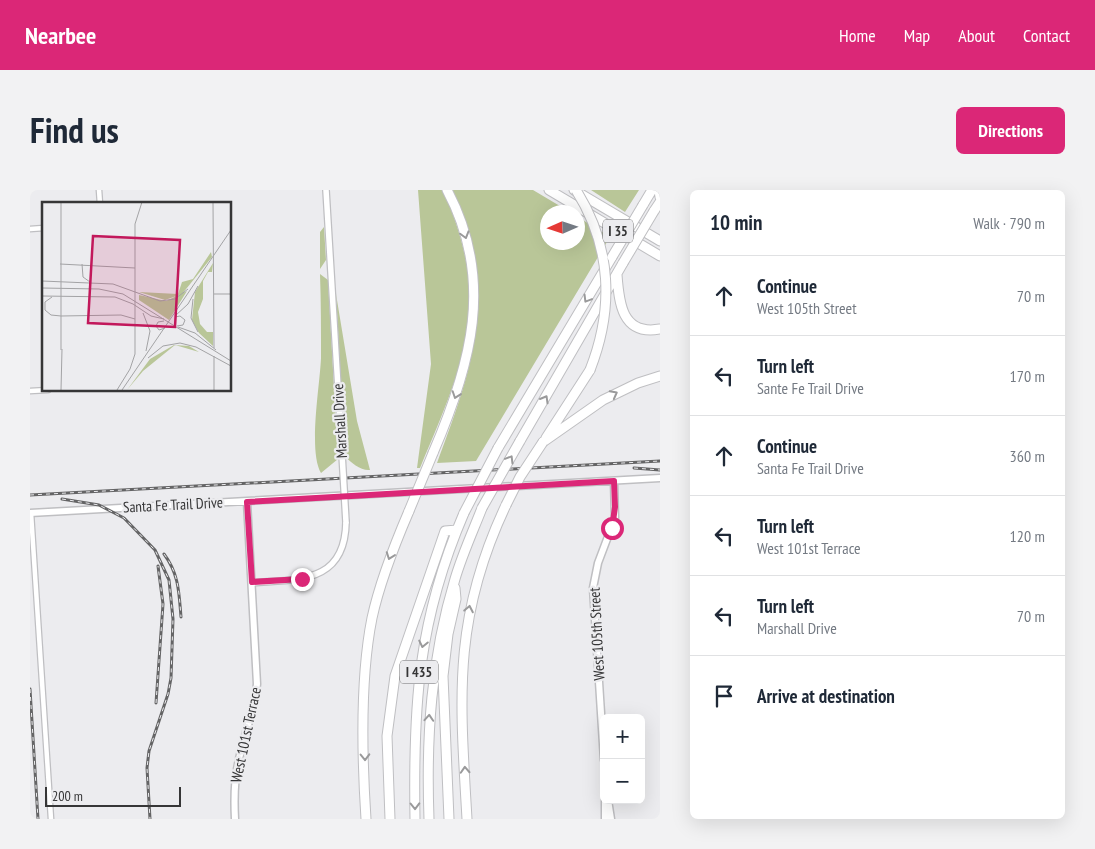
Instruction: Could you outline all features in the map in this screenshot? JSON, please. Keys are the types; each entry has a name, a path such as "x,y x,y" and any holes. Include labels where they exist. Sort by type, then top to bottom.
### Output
{"highway":[{"path":"366,818 364,708 367,654 380,588 461,381 469,350 473,322 474,294 469,253 458,215 447,190"},
{"name":"I 35","path":"550,190 660,256"},
{"path":"468,819 461,702 465,635 475,583 487,548 520,477 590,370 603,328 607,303 606,275 599,237 587,208 575,190"},
{"name":"I 35","path":"575,190 660,241"},
{"path":"585,190 594,202"},
{"name":"I 435","path":"415,819 414,722 421,659 432,604 457,530 498,448 652,190"},
{"path":"659,190 660,197"},
{"name":"I 435","path":"429,819 427,766 431,692 455,578 482,508 660,202"},
{"path":"617,275 620,305 626,317 641,328 660,329"},
{"path":"543,442 603,400 638,383 660,376"},
{"path":"390,819 387,736 395,676 445,531 457,530"},
{"path":"449,819 443,676 448,634 456,599 455,578"}],"main road":[{"name":"Santa Fe Trail Drive","path":"30,513 660,478"},
{"name":"West 105th Street","path":"604,759 593,588 598,563 614,518 614,481"},
{"name":"West 101st Terrace","path":"235,819 234,793 238,762 253,712 257,684 247,502"},
{"path":"604,804 605,819"},
{"path":"609,804 611,819"}],"street":[{"name":"Marshall Drive","path":"252,582 302,579 323,572 333,563 342,548 346,522 326,190"},
{"path":"30,513 51,819"}],"green space":[{"path":"418,190 443,190 458,230 467,266 470,299 467,331 460,363 450,395 420,468 417,468 431,364"},
{"path":"451,190 533,190 558,205 540,205 540,250 585,250 585,221 610,237 476,461 437,463 464,385 476,332 477,278 473,251 464,220"},
{"path":"591,190 639,190 625,212"},
{"path":"324,227 326,260 320,269 320,232"},
{"path":"320,274 328,280 338,459 321,473 315,450 321,358"},
{"path":"336,294 357,421 370,470 356,466 345,456"}],"railway":[{"path":"30,495 660,461"},
{"path":"634,468 660,470"},
{"path":"62,499 99,505 124,518 155,550 169,580 173,619 171,678 168,694 149,751 147,768 150,819"},
{"path":"164,554 175,576 179,592 181,617"},
{"path":"156,703 163,604 158,566"},
{"path":"30,689 38,819"}],"route":[{"path":"302,579 252,582 247,502 614,481 615,507 612,528"}]}
